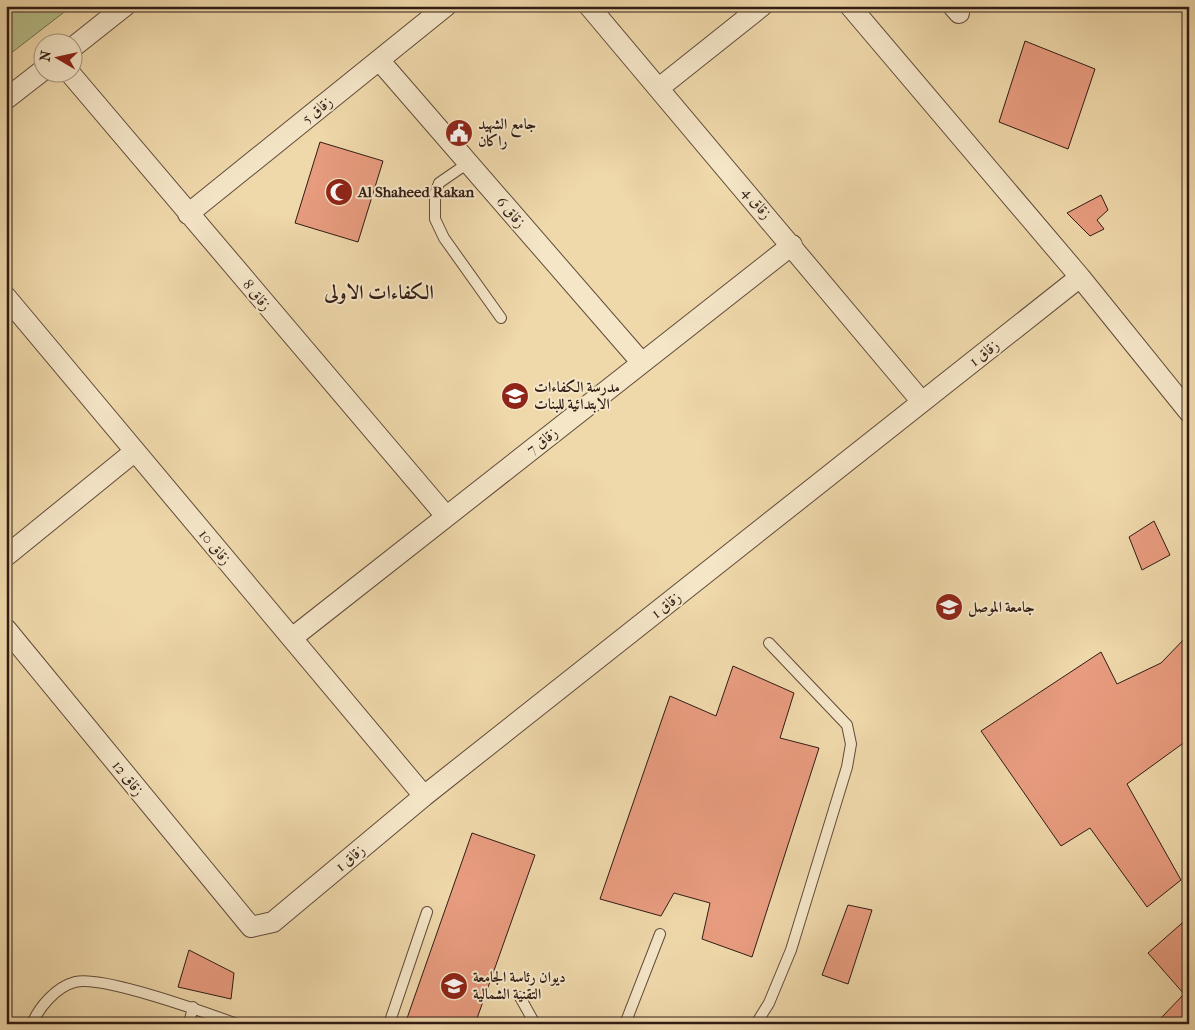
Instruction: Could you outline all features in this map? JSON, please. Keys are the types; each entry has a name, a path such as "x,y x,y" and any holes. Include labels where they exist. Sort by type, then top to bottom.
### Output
{"street":[{"path":"82,40 125,6"},
{"name":"زقاق 5","path":"188,214 446,6"},
{"name":"زقاق 4","path":"589,6 922,402"},
{"path":"659,88 762,6"},
{"path":"850,6 1080,277 1189,412"},
{"name":"زقاق 6","path":"379,60 642,363"},
{"path":"6,99 32,79"},
{"name":"زقاق 8","path":"77,82 446,516"},
{"name":"زقاق 7","path":"292,638 792,246"},
{"name":"زقاق 1","path":"251,927 273,922 424,796 1080,277"},
{"name":"زقاق 10","path":"6,297 424,796"},
{"path":"6,556 134,452"},
{"name":"زقاق 12","path":"6,629 251,927"}],"lane":[{"path":"468,163 439,183 434,194 435,219 444,238 501,318"},
{"path":"756,1024 769,1003 791,950 847,766 851,744 847,725 836,711 769,643"},
{"path":"389,1024 428,912"},
{"path":"625,1024 660,934"},
{"path":"32,1024 37,1012 54,994 75,982 101,983 193,1007 237,1024"},
{"path":"520,997 535,1024"},
{"path":"189,1024 193,1007"}],"green space":[{"path":"6,6 72,6 38,32 32,32 32,37 6,57"}],"building":[{"path":"1025,41 1095,69 1068,149 999,122"},
{"name":"Al Shaheed Rakan","path":"320,142 383,161 358,242 295,223"},
{"path":"1101,195 1108,210 1097,220 1104,229 1090,236 1067,213"},
{"path":"1154,521 1170,555 1142,570 1129,537"},
{"path":"1189,634 1189,739 1127,784 1181,880 1147,907 1090,828 1061,846 981,731 1101,652 1117,684 1161,663"},
{"path":"733,666 794,693 780,738 819,748 752,957 702,939 710,903 674,893 661,916 600,899 670,696 716,716"},
{"path":"472,833 535,855 475,1024 405,1024"},
{"path":"848,905 872,910 848,984 822,975"},
{"path":"1189,917 1189,1024 1164,1024 1161,1018 1184,994 1148,953"},
{"path":"189,950 234,973 231,999 178,987"}],"place":[{"name":"جامع الشهيد راكان","path":"459,133"},
{"name":"Al Shaheed Rakan","path":"339,192"},
{"name":"مدرسة الكفاءات الابتدائية للبنات","path":"515,396"},
{"name":"جامعة الموصل","path":"949,607"},
{"name":"ديوان رئاسة الجامعة التقنية الشمالية","path":"454,986"}],"district":[{"name":"الكفاءات الاولى","path":"379,292"}]}
